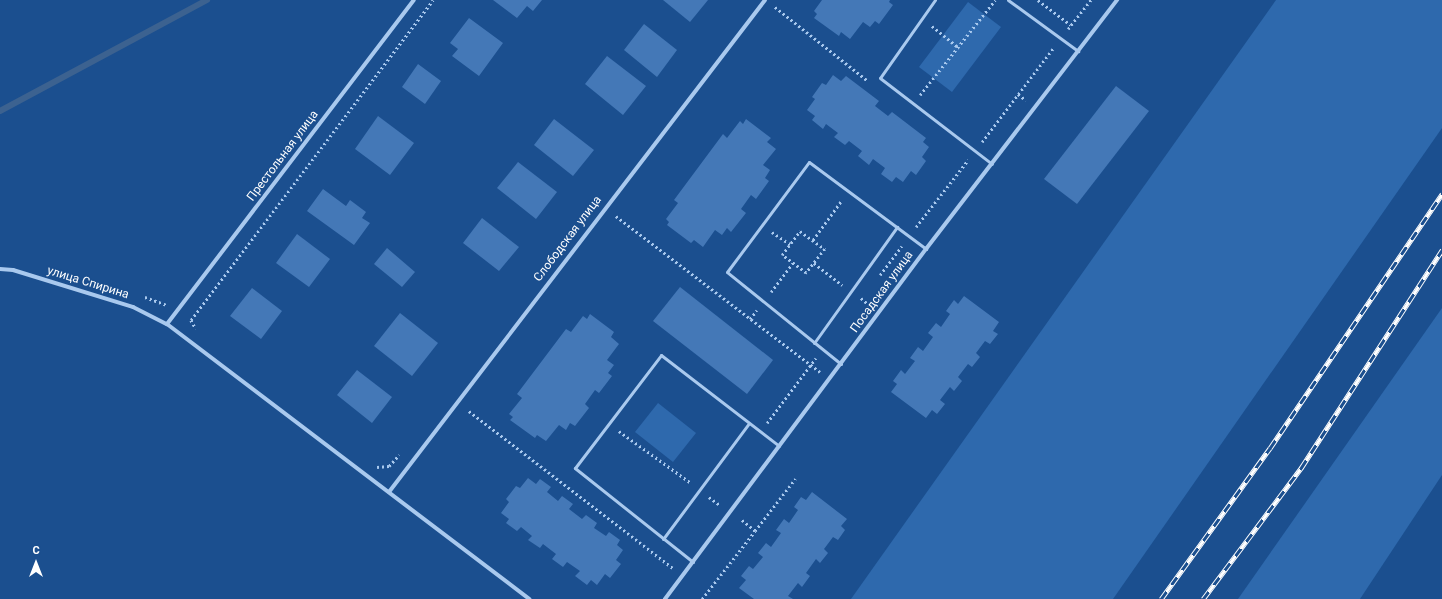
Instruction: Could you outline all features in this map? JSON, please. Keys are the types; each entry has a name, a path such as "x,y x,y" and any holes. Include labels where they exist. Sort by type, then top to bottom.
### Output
{"street":[{"name":"Престольная улица","path":"167,324 414,0"},
{"name":"Слободская улица","path":"388,492 604,208 765,0"},
{"name":"Посадская улица","path":"665,599 830,380 926,249 1117,0"},
{"name":"улица Спирина","path":"0,269 13,270 133,307 167,324 529,599"}],"lane":[{"path":"935,0 880,78 992,164"},
{"path":"1008,0 1078,51"},
{"path":"841,364 727,272 809,162 926,249"},
{"path":"814,343 897,227"},
{"path":"693,562 575,468 661,355 779,446"},
{"path":"663,539 749,423"}],"path":[{"path":"191,320 434,0"},
{"path":"934,79 996,0"},
{"path":"1038,0 1071,25"},
{"path":"769,13 776,3"},
{"path":"922,19 959,48"},
{"path":"813,240 849,191"},
{"path":"604,208 830,380"},
{"path":"611,222 620,210"},
{"path":"762,225 790,244"},
{"path":"800,231 813,240 825,249 806,274 782,255 800,231"},
{"path":"764,302 793,263"},
{"path":"137,295 178,309 191,320 197,331"},
{"path":"464,417 474,405"},
{"path":"469,412 683,576"},
{"path":"374,468 388,466 405,448 415,457"},
{"path":"755,531 795,478"}],"shaded area":[{"path":"1276,0 1442,0 1442,128 1113,599 851,599"},
{"path":"968,2 1001,27 952,92 919,67"},
{"path":"1442,308 1442,475 1360,599 1238,599"},
{"path":"658,403 696,433 673,462 635,432"}],"building":[{"path":"493,0 542,0 533,11 527,6 517,18"},
{"path":"663,0 708,0 690,22"},
{"path":"822,0 890,0 889,2 893,5 879,24 875,21 870,27 863,22 850,39 841,32 839,36 814,18 817,14 814,11"},
{"path":"469,18 503,43 479,76 452,56 458,49 450,43"},
{"path":"644,24 677,50 657,77 624,50"},
{"path":"607,56 646,86 623,115 585,84"},
{"path":"418,64 441,81 425,104 402,87"},
{"path":"833,75 841,81 846,76 879,101 875,106 888,116 892,112 926,138 923,142 929,147 922,157 926,161 916,175 911,171 903,182 896,177 892,182 881,174 885,168 873,159 869,165 858,156 862,151 849,141 845,145 834,137 838,133 826,124 823,129 812,120 815,116 807,110 815,99 812,97 822,83 826,85"},
{"path":"1116,86 1149,111 1077,204 1044,179"},
{"path":"378,116 414,143 390,175 355,149"},
{"path":"554,119 594,150 573,176 534,145"},
{"path":"746,119 771,138 767,142 776,149 763,165 770,170 765,178 769,181 756,199 751,195 741,209 746,213 731,232 727,228 722,235 715,230 703,247 694,240 691,243 667,225 669,222 666,219 678,203 674,200 723,134 727,138 740,121 743,124"},
{"path":"518,162 557,192 536,219 497,188"},
{"path":"323,189 346,206 350,200 366,212 362,218 370,223 354,245 307,211"},
{"path":"482,218 519,247 499,271 463,243"},
{"path":"297,234 330,259 309,287 276,263"},
{"path":"387,248 415,272 402,287 374,264"},
{"path":"680,287 773,360 747,394 653,321"},
{"path":"252,288 282,311 261,339 230,316"},
{"path":"964,296 999,322 993,331 998,334 990,344 985,341 976,353 980,357 972,367 968,364 958,377 962,381 954,391 950,387 940,400 945,404 937,414 932,410 926,418 891,392 897,384 893,381 901,370 905,374 915,361 910,358 918,347 923,351 933,337 928,333 936,323 941,327 950,314 946,311 954,300 958,304"},
{"path":"400,313 438,343 412,376 374,346"},
{"path":"590,314 614,332 611,337 619,344 607,360 614,365 608,373 612,376 599,393 595,390 585,404 589,408 575,426 570,423 566,430 559,425 546,441 537,435 535,438 510,420 513,417 509,414 522,398 517,394 566,329 571,332 583,316 587,319"},
{"path":"357,370 392,397 372,423 337,395"},
{"path":"528,478 536,484 540,479 551,487 547,492 558,501 562,496 573,504 569,509 582,519 586,515 597,523 594,528 606,536 609,532 620,540 617,545 623,550 616,560 621,564 610,578 605,574 597,585 591,580 587,585 575,576 580,571 567,562 563,567 552,559 556,554 543,544 540,548 528,540 532,536 521,527 517,531 506,523 509,519 501,513 509,502 506,499 516,486 520,488"},
{"path":"812,492 847,519 841,526 845,530 838,540 833,537 824,549 828,553 820,563 816,559 806,573 810,576 802,587 798,583 788,596 793,599 754,599 739,588 746,580 741,576 749,566 753,569 763,557 758,553 766,543 771,547 781,533 776,530 784,519 789,523 798,510 794,507 801,497 806,500"}],"waterway":[{"path":"0,111 207,0"}],"railway":[{"path":"1161,599 1270,448 1442,194"},
{"path":"1203,599 1301,468 1442,250"}]}
